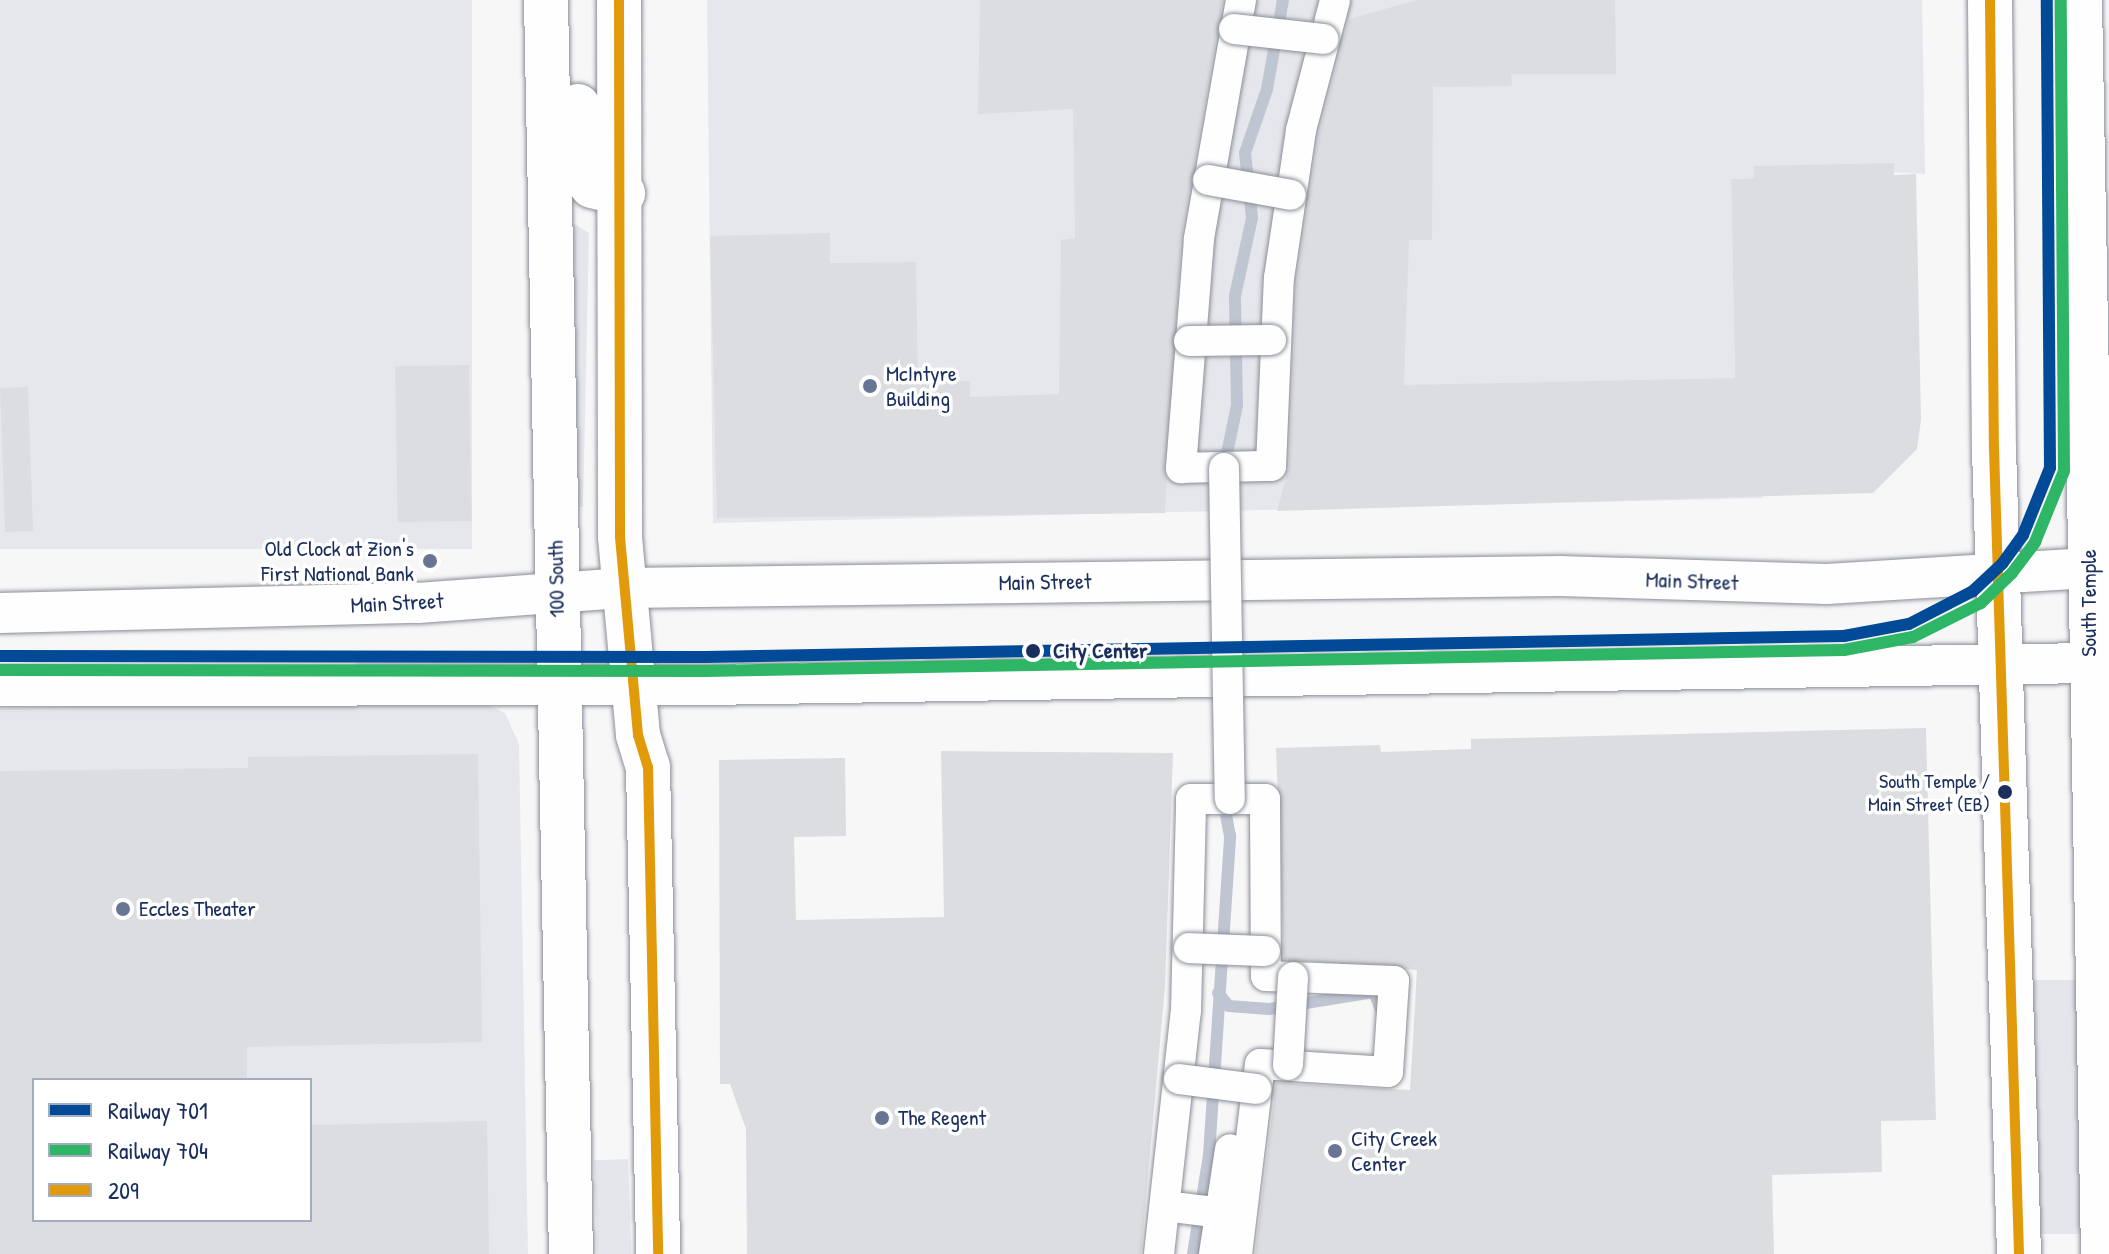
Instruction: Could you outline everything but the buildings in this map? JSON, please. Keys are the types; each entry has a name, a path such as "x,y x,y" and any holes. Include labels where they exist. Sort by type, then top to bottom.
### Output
{"street":[{"path":"547,0 573,72 582,173 592,186 623,193"},
{"name":"100 South","path":"547,0 571,1254"},
{"path":"619,0 624,588 634,685 648,767 658,1254"},
{"path":"1260,467 1263,317 1316,30 1335,0"},
{"path":"1990,0 1994,433 2006,665 2019,1254"},
{"name":"South Temple","path":"2080,0 2089,663 2103,1254"},
{"path":"1244,11 1316,30"},
{"path":"1244,11 1208,180 1189,341 1181,468 1271,466 1271,340 1316,30"},
{"path":"1193,469 1201,329 1244,11"},
{"path":"1208,180 1291,195"},
{"path":"1189,341 1271,340"},
{"path":"1214,1254 1244,1063 1274,1049 1372,1057 1376,1001 1254,991 1228,799 1224,468"},
{"name":"Main Street","path":"0,613 403,603 624,588 1560,576 1827,584 2003,570 2089,568"},
{"path":"0,686 634,685 2089,663"},
{"path":"1160,1254 1179,1079 1189,948 1191,799 1265,799 1266,976 1394,981 1388,1072 1260,1064 1237,1254"},
{"path":"1176,1254 1210,914 1228,799"},
{"path":"1189,948 1265,951"},
{"path":"1288,1065 1293,977"},
{"path":"1179,1079 1256,1089"},
{"path":"1181,1208 1220,1213"}],"shaded area":[{"path":"0,0 472,0 472,549 0,549"},
{"path":"707,0 1922,0 1925,174 1755,166 1755,178 1731,179 1735,378 1763,498 713,523"},
{"path":"573,223 589,233 583,507 578,507"},
{"path":"467,696 505,713 519,744 528,1254 0,1254 0,708"},
{"path":"2033,980 2082,980 2082,1234 2033,1234"},
{"path":"628,1159 631,1254 597,1254 594,1160"}],"waterway":[{"path":"1224,468 1237,405 1235,296 1252,218 1245,153 1267,89 1283,0"},
{"path":"1193,1254 1209,1155 1230,836 1223,800"},
{"path":"1218,993 1229,1006 1269,1009 1374,992 1383,1014"}],"rail line":[{"name":"701","path":"0,656 705,657 1844,636 1909,624 1973,591 2002,564 2023,535 2050,468 2047,0"},
{"name":"704","path":"0,670 705,671 1844,650 1913,637 1981,603 2012,573 2035,542 2064,471 2061,0"}],"transit line":[{"name":"209","path":"619,0 620,537 638,735 648,767 658,1254"},
{"name":"209","path":"1990,0 1994,449 2019,1254"}],"place":[{"name":"McIntyre Building","path":"870,386"},
{"name":"Old Clock at Zion's First National Bank","path":"430,561"},
{"name":"City Center","path":"1033,651"},
{"name":"South Temple / Main Street (EB)","path":"2005,792"},
{"name":"Eccles Theater","path":"123,909"},
{"name":"The Regent","path":"882,1118"},
{"name":"City Creek Center","path":"1335,1151"}]}
